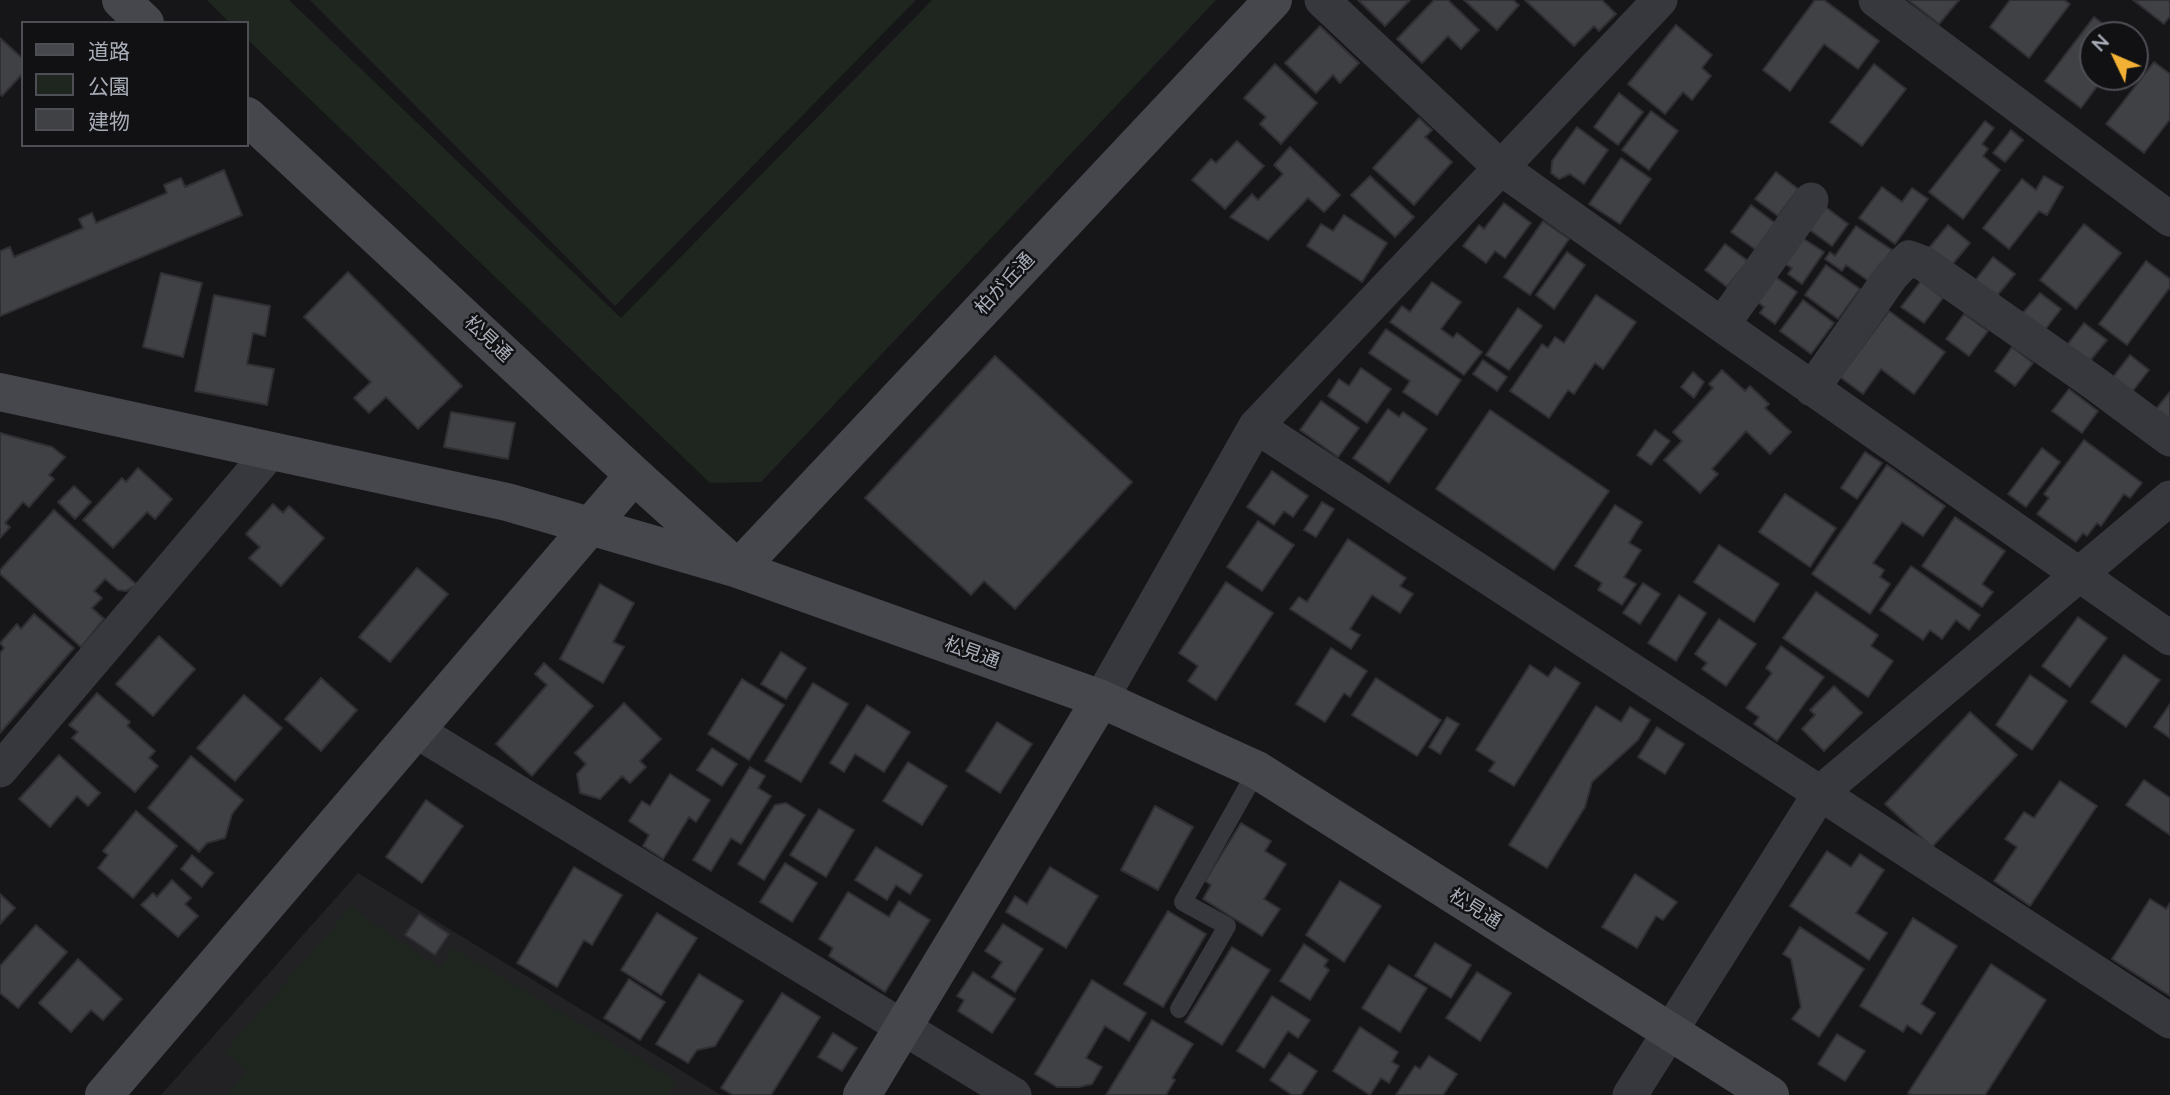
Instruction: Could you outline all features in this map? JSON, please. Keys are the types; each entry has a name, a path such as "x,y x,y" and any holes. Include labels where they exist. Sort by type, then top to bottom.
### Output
{"street":[{"path":"121,0 143,21"},
{"name":"柏が丘通","path":"738,569 1273,0"},
{"path":"1322,0 1502,168 1812,389 2170,638"},
{"path":"862,1095 1101,699 1256,426 1660,0"},
{"path":"1876,0 2170,219"},
{"name":"松見通","path":"248,117 738,569 1101,699 1257,770 1770,1095"},
{"path":"1722,325 1811,200"},
{"path":"1812,389 1892,275 1909,258 1923,264 2170,439"},
{"path":"0,392 507,502 738,569"},
{"path":"1256,426 2170,1021"},
{"path":"0,770 271,451"},
{"path":"104,1095 634,475"},
{"path":"1630,1095 1821,792 2170,498"},
{"path":"415,730 1014,1095"}],"lane":[{"path":"1179,1009 1227,926 1183,902 1257,770"}],"shaded area":[{"path":"358,873 721,1095 161,1095"}],"green space":[{"path":"207,0 289,0 621,318 932,0 1216,0 761,482 710,483 248,40 248,21 228,21"},
{"path":"310,0 916,0 615,306"},
{"path":"351,907 440,968 453,948 677,1081 668,1095 227,1095 246,1072 225,1052"}],"building":[{"path":"1358,0 1410,0 1385,26"},
{"path":"1434,0 1448,0 1479,30 1461,49 1448,36 1422,63 1397,39"},
{"path":"1464,0 1513,0 1519,5 1497,30"},
{"path":"1525,0 1602,0 1616,14 1599,31 1594,26 1574,46"},
{"path":"1815,0 1824,0 1879,41 1858,69 1824,44 1790,91 1763,70"},
{"path":"1908,0 1959,0 1939,24"},
{"path":"2010,0 2064,0 2070,4 2029,58 1990,27"},
{"path":"2133,0 2170,0 2170,16 2164,24"},
{"path":"1676,25 1712,55 1702,68 1711,76 1692,100 1683,92 1665,114 1628,84"},
{"path":"1320,26 1359,63 1340,83 1333,75 1316,93 1285,63"},
{"path":"2079,37 2079,91 2094,91 2081,108 2045,81"},
{"path":"0,38 21,57 21,75 2,96"},
{"path":"2154,62 2170,74 2170,119 2144,153 2106,124 2132,91 2149,91 2149,68"},
{"path":"1275,64 1317,103 1281,144 1260,124 1266,117 1244,98"},
{"path":"1874,64 1906,89 1862,146 1830,122"},
{"path":"1619,93 1643,112 1618,145 1594,127"},
{"path":"1651,111 1678,131 1649,170 1622,150"},
{"path":"1419,118 1432,130 1425,137 1452,162 1414,205 1373,168"},
{"path":"1985,121 1994,128 1982,144 1988,149 1983,156 2000,170 1963,219 1929,192"},
{"path":"1577,127 1608,150 1584,184 1570,174 1559,179 1551,173 1552,161"},
{"path":"2011,130 2023,140 2005,162 1993,153"},
{"path":"1237,141 1264,166 1225,209 1192,180 1211,159 1216,163"},
{"path":"1290,147 1340,195 1324,212 1308,198 1268,240 1230,217 1252,194 1258,200 1283,174 1274,165"},
{"path":"1621,158 1651,179 1620,224 1589,204"},
{"path":"224,170 242,215 0,316 0,251 10,247 14,257 83,228 79,219 92,213 96,223 167,193 164,185 181,178 185,187"},
{"path":"1776,172 1798,189 1778,216 1755,199"},
{"path":"1370,176 1414,217 1395,237 1351,195"},
{"path":"2044,176 2063,187 2047,215 2039,211 2009,249 1983,228 2022,179 2036,190"},
{"path":"1882,187 1902,202 1912,188 1928,199 1895,244 1859,218"},
{"path":"1504,203 1531,223 1505,258 1495,251 1486,263 1463,246 1479,225 1484,229"},
{"path":"1751,205 1775,223 1756,250 1731,232"},
{"path":"1823,205 1848,224 1832,246 1807,228"},
{"path":"1344,215 1387,243 1362,282 1307,246 1321,224 1333,231"},
{"path":"1543,221 1569,239 1530,295 1504,277"},
{"path":"2084,224 2121,253 2076,309 2040,280"},
{"path":"1948,225 1970,243 1951,266 1929,248"},
{"path":"1856,226 1892,250 1870,282 1846,265 1842,271 1825,259 1830,252 1835,256"},
{"path":"1801,237 1824,252 1802,284 1788,274 1792,268 1783,263"},
{"path":"1725,244 1748,261 1727,287 1705,270"},
{"path":"1567,252 1585,265 1554,309 1536,295"},
{"path":"1993,257 2015,274 1995,298 1974,282"},
{"path":"2146,261 2170,279 2170,287 2127,345 2099,324"},
{"path":"1826,265 1860,289 1838,319 1805,295"},
{"path":"348,272 462,386 418,429 386,397 369,413 354,398 371,382 304,317"},
{"path":"161,273 202,283 183,357 143,347"},
{"path":"1774,276 1797,292 1775,324 1760,313 1764,307 1756,301"},
{"path":"1921,281 1943,298 1924,323 1901,307"},
{"path":"1432,282 1461,302 1441,329 1453,338 1457,333 1482,352 1464,375 1390,322 1402,306 1410,312"},
{"path":"2040,293 2061,309 2044,331 2022,314"},
{"path":"214,295 270,306 265,336 253,333 247,364 274,369 267,405 195,391"},
{"path":"1596,295 1636,322 1603,369 1595,363 1574,394 1568,390 1549,418 1510,391 1542,344 1548,348 1555,337 1564,343"},
{"path":"1803,300 1834,323 1811,354 1780,331"},
{"path":"1518,308 1542,326 1509,370 1486,355"},
{"path":"1889,311 1945,352 1914,394 1881,369 1863,394 1840,377"},
{"path":"1964,314 1988,331 1969,356 1946,339"},
{"path":"2084,323 2107,340 2089,362 2067,345"},
{"path":"1386,329 1461,380 1437,415 1403,392 1410,381 1369,353"},
{"path":"2012,347 2033,363 2015,386 1995,371"},
{"path":"2130,355 2149,370 2132,392 2113,377"},
{"path":"995,356 1132,482 1015,609 984,581 971,595 865,498"},
{"path":"1483,360 1507,377 1497,391 1473,374"},
{"path":"1361,368 1391,389 1367,423 1328,396 1339,379 1349,386"},
{"path":"1722,370 1745,391 1750,386 1769,404 1765,408 1791,432 1770,454 1746,431 1712,469 1718,474 1700,493 1664,460 1682,441 1673,432 1713,388 1709,384"},
{"path":"1693,372 1704,382 1694,398 1681,387"},
{"path":"2069,389 2098,411 2082,433 2052,411"},
{"path":"2170,392 2170,420 2156,409"},
{"path":"1321,401 1359,428 1338,457 1300,430"},
{"path":"1388,409 1399,417 1403,412 1427,429 1389,483 1353,458"},
{"path":"1490,410 1609,491 1554,570 1436,489"},
{"path":"451,412 515,423 508,459 444,447"},
{"path":"1655,430 1670,441 1651,465 1637,455"},
{"path":"0,433 52,447 65,457 49,475 54,479 29,507 23,502 5,523 10,527 0,538"},
{"path":"2084,440 2142,483 2130,498 2124,494 2101,526 2097,523 2087,536 2083,533 2076,542 2037,514 2049,498 2044,494"},
{"path":"2042,448 2060,462 2026,507 2008,494"},
{"path":"1865,452 1882,463 1857,499 1841,488"},
{"path":"1887,465 1945,506 1923,536 1902,522 1873,563 1884,570 1880,577 1890,584 1870,614 1812,574"},
{"path":"138,468 172,499 155,519 147,512 113,548 83,520 122,478 126,482"},
{"path":"1272,471 1308,496 1293,517 1284,511 1274,525 1247,507"},
{"path":"74,486 91,502 75,519 58,502"},
{"path":"1785,494 1836,528 1810,567 1759,532"},
{"path":"1322,502 1334,509 1316,537 1304,530"},
{"path":"273,504 283,513 289,506 324,538 281,586 249,558 260,547 246,534"},
{"path":"1615,505 1642,522 1629,543 1641,550 1624,577 1636,584 1622,605 1598,590 1602,583 1575,566"},
{"path":"54,510 137,585 126,591 118,590 105,579 94,591 102,598 92,608 104,619 81,647 0,574 0,570"},
{"path":"1955,517 2005,551 1982,584 1993,592 1982,607 1922,566"},
{"path":"1258,521 1294,545 1262,591 1227,567"},
{"path":"1348,539 1406,578 1400,586 1413,594 1400,613 1372,595 1350,629 1360,635 1351,649 1290,609 1299,597 1307,602"},
{"path":"1719,545 1779,584 1754,622 1694,582"},
{"path":"1911,566 1980,615 1969,630 1956,620 1942,639 1930,630 1923,640 1880,610"},
{"path":"417,568 448,594 390,662 359,637"},
{"path":"1226,582 1273,613 1216,700 1188,681 1198,666 1179,653"},
{"path":"1643,583 1660,594 1640,624 1623,613"},
{"path":"600,584 634,603 613,642 624,647 603,683 560,659"},
{"path":"1816,592 1878,635 1871,646 1893,661 1868,697 1783,638"},
{"path":"1679,595 1706,613 1676,661 1648,643"},
{"path":"34,614 74,648 0,733 0,653 4,648 0,643 17,624 21,629"},
{"path":"2078,617 2107,638 2070,687 2042,666"},
{"path":"1719,619 1756,644 1726,686 1702,669 1707,663 1695,654"},
{"path":"159,636 195,669 153,716 116,684"},
{"path":"1781,646 1824,677 1777,741 1754,724 1759,717 1746,708 1772,673 1766,668"},
{"path":"1331,648 1367,671 1350,697 1344,693 1325,722 1296,704"},
{"path":"781,652 806,668 786,699 761,684"},
{"path":"2124,655 2160,680 2126,727 2091,702"},
{"path":"544,663 593,706 532,776 496,744 547,685 535,674"},
{"path":"1530,665 1548,677 1555,667 1580,683 1514,786 1489,771 1495,762 1476,750"},
{"path":"2030,675 2067,701 2032,750 1996,725"},
{"path":"321,678 357,710 321,751 285,719"},
{"path":"1376,678 1441,720 1417,756 1352,715"},
{"path":"742,679 784,705 749,760 708,734"},
{"path":"813,683 848,704 801,782 765,761"},
{"path":"1834,686 1862,713 1824,751 1802,729 1815,715 1810,710"},
{"path":"97,693 130,722 127,726 155,751 149,758 158,766 135,792 72,738 78,732 69,725"},
{"path":"244,695 282,728 235,781 197,748"},
{"path":"624,703 661,739 640,761 646,767 630,783 622,776 600,799 580,793 577,774 586,764 575,753"},
{"path":"2170,704 2170,738 2154,727"},
{"path":"867,705 910,732 884,772 855,754 844,772 830,763"},
{"path":"1596,706 1621,722 1630,707 1650,720 1638,740 1592,782 1585,807 1547,868 1509,845"},
{"path":"1970,712 2017,755 1932,847 1885,804"},
{"path":"1447,717 1459,724 1440,754 1429,747"},
{"path":"997,722 1032,744 1000,793 966,771"},
{"path":"1657,727 1684,744 1665,774 1638,757"},
{"path":"712,748 737,764 722,786 697,770"},
{"path":"59,755 100,793 88,806 77,796 50,827 19,799"},
{"path":"191,756 243,800 232,814 225,838 207,843 199,852 148,808"},
{"path":"908,762 947,786 922,825 883,801"},
{"path":"750,767 765,776 758,788 771,796 741,844 731,838 711,871 693,860"},
{"path":"670,774 710,800 696,822 689,817 663,859 643,846 649,835 629,821 642,801 650,806"},
{"path":"2144,780 2170,798 2170,835 2126,805"},
{"path":"2060,781 2097,806 2030,906 1994,881 2017,847 2005,839 2024,812 2034,818"},
{"path":"426,800 463,826 422,883 386,857"},
{"path":"786,803 805,815 764,880 738,864 775,805"},
{"path":"1155,806 1193,827 1158,890 1121,870"},
{"path":"819,809 854,830 826,877 790,855"},
{"path":"136,811 177,846 133,898 98,868 108,855 103,851"},
{"path":"1241,823 1271,841 1265,851 1286,864 1264,899 1280,909 1262,936 1203,899 1211,885 1205,881"},
{"path":"876,847 922,875 910,894 896,885 887,900 855,880"},
{"path":"1827,851 1851,867 1860,854 1884,870 1856,913 1887,933 1869,960 1790,906"},
{"path":"192,855 213,873 202,887 181,869"},
{"path":"785,863 817,883 792,922 760,902"},
{"path":"574,867 622,895 592,945 584,940 557,987 517,963"},
{"path":"1050,867 1098,896 1066,948 1006,912 1015,896 1027,904"},
{"path":"1635,874 1677,902 1663,920 1656,916 1637,948 1602,927"},
{"path":"172,880 191,898 185,904 198,916 178,937 141,905 153,893 157,897"},
{"path":"1340,881 1381,906 1344,962 1306,935"},
{"path":"848,892 889,917 899,901 930,920 885,992 829,956 833,948 819,939"},
{"path":"0,894 15,908 0,924"},
{"path":"2150,899 2166,909 2170,903 2170,996 2112,959"},
{"path":"1168,911 1206,934 1163,1007 1124,984"},
{"path":"657,913 697,938 661,995 621,970"},
{"path":"419,914 449,934 435,955 405,935"},
{"path":"1913,918 1957,946 1921,1004 1935,1013 1921,1034 1907,1025 1903,1032 1860,1006"},
{"path":"1003,924 1043,949 1015,992 992,977 1002,962 985,951"},
{"path":"36,925 67,952 18,1008 0,993 0,966"},
{"path":"1800,927 1864,969 1819,1037 1792,1019 1801,1007 1791,959 1783,954"},
{"path":"1435,943 1471,965 1451,998 1415,976"},
{"path":"1304,944 1328,960 1324,966 1329,970 1310,1000 1280,981"},
{"path":"1232,947 1270,970 1222,1045 1185,1022"},
{"path":"78,959 122,999 103,1020 91,1010 71,1032 39,1003"},
{"path":"1991,964 2046,1000 1985,1095 1908,1093"},
{"path":"1389,965 1427,988 1400,1032 1362,1008"},
{"path":"973,972 1015,999 992,1033 958,1011 964,1000 957,996"},
{"path":"1477,972 1511,993 1480,1041 1446,1018"},
{"path":"699,974 743,1001 715,1046 697,1050 688,1063 656,1044"},
{"path":"629,979 665,1002 640,1040 604,1018"},
{"path":"1092,980 1146,1013 1129,1041 1105,1026 1086,1058 1102,1067 1092,1084 1057,1087 1035,1074"},
{"path":"782,993 820,1017 771,1095 733,1095 721,1088"},
{"path":"1272,996 1310,1020 1298,1038 1288,1031 1264,1068 1237,1051"},
{"path":"1152,1020 1193,1044 1172,1078 1175,1080 1166,1095 1106,1095"},
{"path":"1360,1027 1398,1052 1392,1062 1399,1066 1389,1083 1381,1078 1370,1095 1333,1071"},
{"path":"833,1033 857,1048 842,1071 818,1057"},
{"path":"1837,1034 1865,1051 1845,1081 1818,1064"},
{"path":"1289,1053 1317,1071 1301,1095 1292,1095 1270,1080"},
{"path":"1429,1056 1457,1074 1443,1095 1396,1095 1415,1066 1420,1069"}]}
